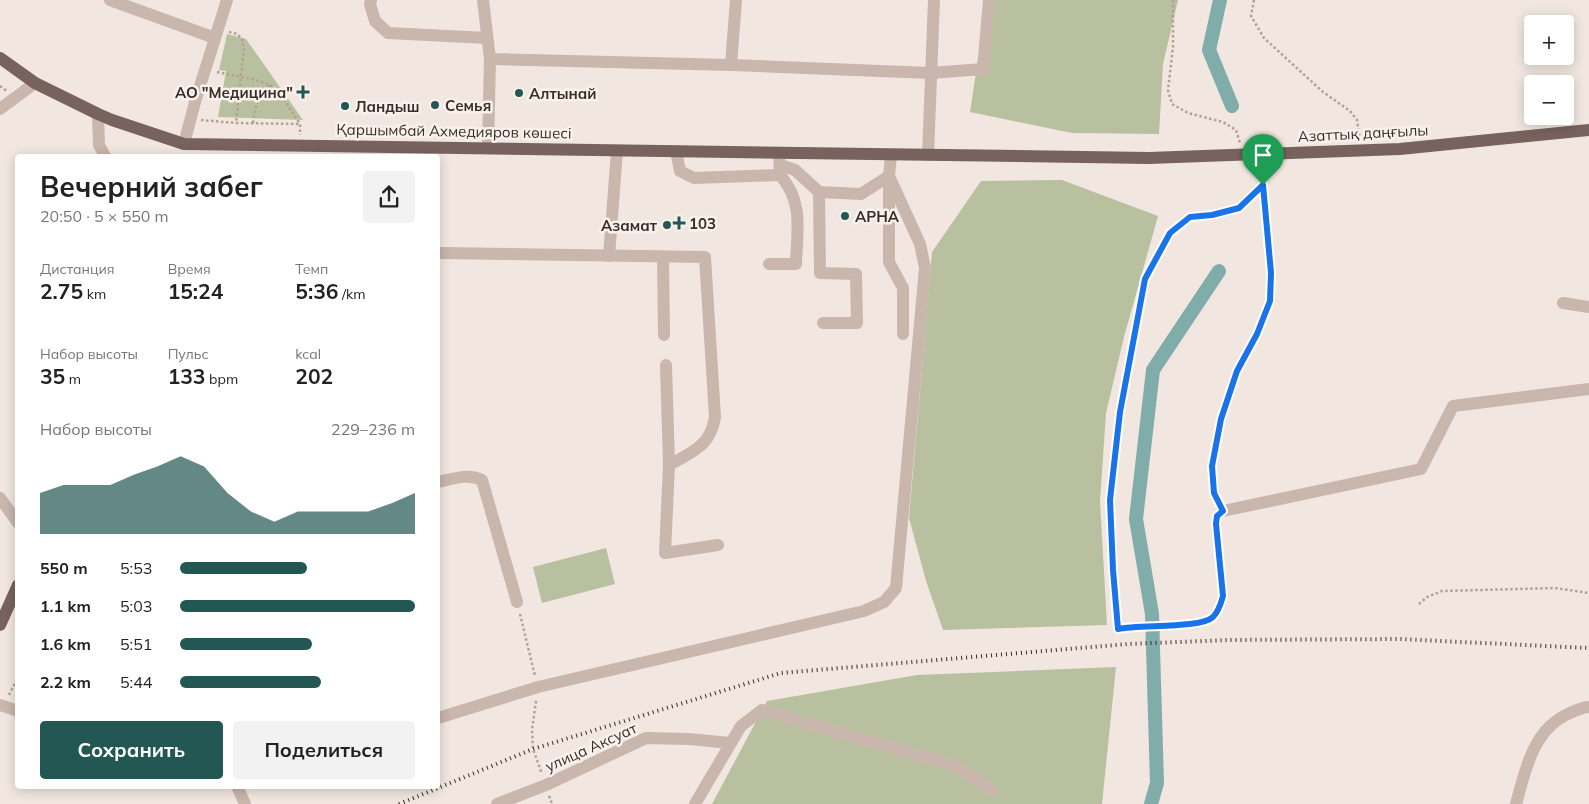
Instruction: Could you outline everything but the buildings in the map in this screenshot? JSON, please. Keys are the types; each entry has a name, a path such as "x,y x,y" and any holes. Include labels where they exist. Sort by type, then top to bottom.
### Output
{"main road":[{"name":"Қаршымбай Ахмедияров көшесі","path":"0,58 34,83 98,114 182,150 300,145 375,151 488,148 676,151 780,165 891,155 928,155"},
{"name":"Азаттық даңғылы","path":"928,155 1149,158 1400,149 1589,130"},
{"path":"0,625 15,592"}],"street":[{"path":"110,0 217,33"},
{"path":"182,150 227,0"},
{"path":"371,0 370,4 375,22 388,32 488,38"},
{"path":"484,0 490,60 488,148"},
{"path":"731,65 736,0"},
{"path":"928,155 934,0"},
{"path":"490,60 731,65 930,73 983,69 989,0"},
{"path":"0,109 34,83"},
{"path":"98,114 99,145 104,154"},
{"path":"609,256 617,150"},
{"path":"676,151 680,171 694,178 780,165 795,170 818,192 861,194 889,176"},
{"path":"891,155 889,176 889,262 903,288 902,334"},
{"path":"769,264 796,264 798,210 780,165"},
{"path":"440,717 538,687 864,611 884,602 896,588 925,268 920,244 889,176"},
{"path":"818,192 820,273 856,274 857,323 823,323"},
{"path":"440,254 705,257 715,417 710,435 691,452 669,465"},
{"path":"663,257 664,335"},
{"path":"1563,303 1589,308"},
{"path":"666,365 669,465 665,553 718,545"},
{"path":"1223,511 1421,468 1453,406 1589,389"},
{"path":"440,482 461,477 475,477 482,480 517,602"},
{"path":"0,498 15,519"},
{"path":"0,705 15,710"},
{"path":"1516,804 1529,758 1541,734 1559,717 1583,707 1589,707"},
{"path":"695,804 741,726 762,710 956,766 992,790"},
{"name":"улица Аксуат","path":"497,804 546,785 646,738 689,739 730,743"},
{"path":"238,789 245,804"}],"path":[{"path":"1173,0 1173,47 1168,90 1172,104 1188,113 1223,122 1236,130 1244,154"},
{"path":"1254,0 1251,16 1264,38 1323,92 1350,111 1357,120 1361,150"},
{"path":"217,33 237,34 242,38 244,48 236,123"},
{"path":"206,70 256,80 276,89 300,124 300,145"},
{"path":"253,123 258,100 262,92 270,85"},
{"path":"191,118 236,123 300,124"},
{"path":"1263,185 1239,208 1212,215 1190,217 1170,233 1145,279 1120,412 1110,500 1118,629 1131,626 1177,626 1205,622 1214,617 1220,607 1223,596 1216,524 1217,516 1223,511 1214,493 1212,466 1221,419 1237,371 1257,334 1270,301 1271,273 1263,185 1266,154"},
{"path":"1419,604 1427,597 1442,591 1556,588 1589,593"},
{"path":"517,602 538,687 532,730 533,749 552,804"}],"green space":[{"path":"987,0 1178,0 1163,64 1159,134 1072,133 970,112"},
{"path":"227,34 246,39 303,120 218,117 226,71 219,70"},
{"path":"1062,180 1158,216 1124,337 1106,413 1100,501 1107,625 943,630 926,581 909,518 932,252 981,181"},
{"path":"606,548 615,584 542,603 533,567"},
{"path":"1116,667 1102,804 712,804 767,701 917,675"}],"waterway":[{"path":"1220,0 1209,50 1232,106"},
{"path":"1151,804 1157,783 1152,614 1136,519 1153,370 1219,271"}],"railway":[{"path":"440,787 533,749 781,673 1128,644 1229,640 1399,639 1589,648"},
{"path":"399,804 436,789"}],"place":[{"name":"АО \"Медицина\"","path":"303,92"},
{"name":"Алтынай","path":"519,93"},
{"name":"Семья","path":"435,105"},
{"name":"Ландыш","path":"345,106"},
{"name":"АРНА","path":"845,216"},
{"name":"103","path":"679,223"},
{"name":"Азамат","path":"667,225"}],"route":[{"path":"1263,185 1271,273 1270,301 1257,334 1237,371 1221,419 1212,466 1214,493 1223,511 1217,516 1216,524 1223,596 1220,607 1214,617 1205,622 1177,626 1131,626 1118,629 1110,500 1120,412 1145,279 1170,233 1190,217 1212,215 1239,208 1263,185"}]}
